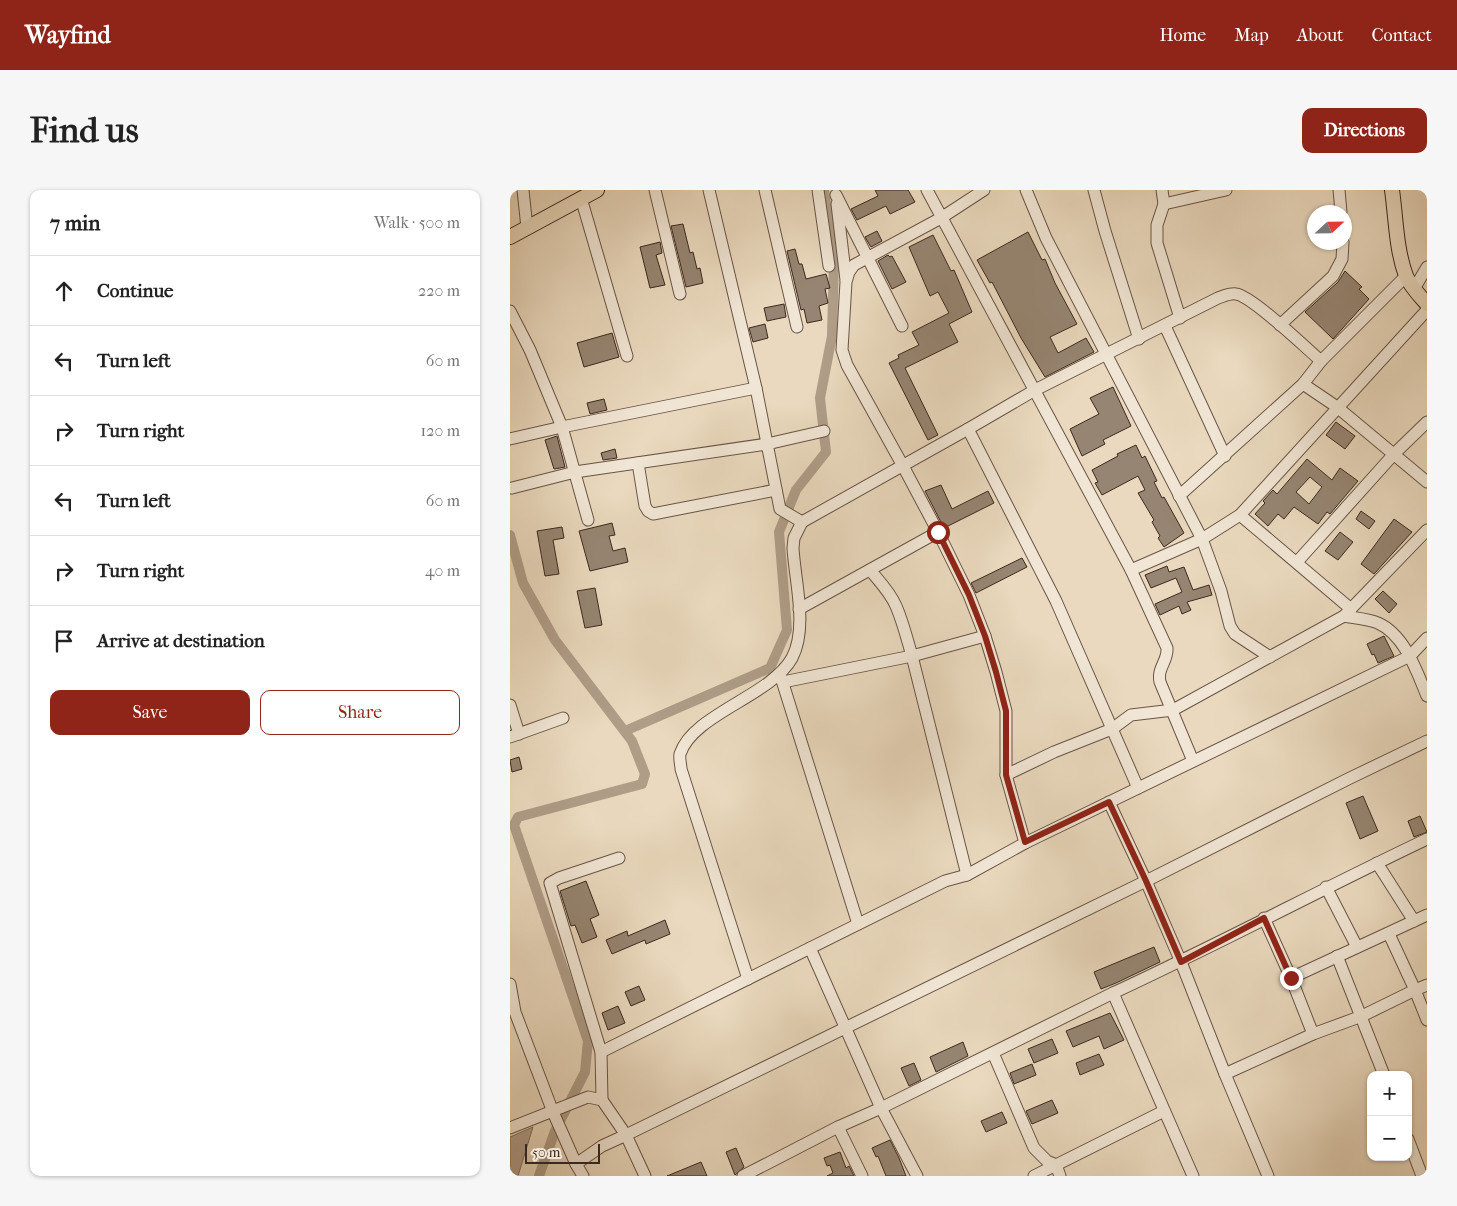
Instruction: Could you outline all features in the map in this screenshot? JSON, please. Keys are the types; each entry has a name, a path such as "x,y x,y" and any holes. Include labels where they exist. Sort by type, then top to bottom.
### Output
{"main road":[{"path":"510,237 596,190"},
{"path":"1392,190 1399,245 1406,276 1427,304"}],"street":[{"path":"523,190 527,228"},
{"path":"654,190 680,294"},
{"path":"709,190 756,388 780,509 800,520"},
{"path":"765,190 797,327"},
{"path":"818,190 829,266"},
{"path":"927,190 1130,570 1167,648 1168,655 1160,669 1160,682 1193,761"},
{"path":"846,282 849,272 854,265 941,218 984,190"},
{"path":"1026,190 1046,238 1202,539 1225,601 1230,626 1235,634 1270,657"},
{"path":"1094,190 1139,339"},
{"path":"1162,190 1164,204 1157,225 1157,242 1180,318"},
{"path":"1164,204 1226,190"},
{"path":"1339,190 1340,205"},
{"path":"835,193 902,326"},
{"path":"835,193 846,282 843,357 938,532 969,595 985,636 1006,711 1006,775 1025,842"},
{"path":"581,198 627,356"},
{"path":"1280,325 1333,276 1342,259 1343,250"},
{"path":"1414,289 1427,267"},
{"path":"1180,496 1303,384 1321,361 1406,276"},
{"path":"858,924 781,678 792,658 800,627 793,548 800,520 903,466 1035,390 1228,294 1243,296 1321,361"},
{"path":"1130,570 1202,539 1240,515 1427,310"},
{"path":"511,318 530,350 562,427 588,520"},
{"path":"1165,326 1225,456"},
{"path":"1303,384 1337,407 1427,482"},
{"path":"510,439 756,388"},
{"path":"1297,562 1394,454 1427,422"},
{"path":"968,429 1056,601 1138,788"},
{"path":"512,488 575,472 767,444 824,431"},
{"path":"638,464 645,506 653,514 776,490"},
{"path":"1240,515 1297,562 1348,613 1378,624 1390,631 1410,656 1427,696"},
{"path":"1006,775 1054,752 1112,729 1131,715 1173,710 1348,613 1427,530"},
{"path":"798,609 938,532"},
{"path":"870,570 896,605 912,656 966,875"},
{"path":"748,979 681,769 680,756 685,745 693,734 781,678 912,656 985,636"},
{"path":"601,1052 945,881 966,875 1025,842 1410,656 1427,638"},
{"path":"510,706 515,735 563,718"},
{"path":"576,1164 602,1146 1146,881 1427,741"},
{"path":"1109,802 1181,962 1224,1074 1268,1176"},
{"path":"743,1176 838,1127 881,1108 1114,992 1181,962 1326,887 1427,839"},
{"path":"619,858 559,878 550,883 601,1052 602,1100 626,1135 645,1176"},
{"path":"1377,863 1414,921"},
{"path":"1326,887 1357,948"},
{"path":"1291,978 1427,915"},
{"path":"1264,918 1291,978 1313,1034"},
{"path":"1389,934 1427,1020"},
{"path":"810,948 881,1108 917,1176"},
{"path":"1337,956 1383,1071"},
{"path":"510,984 515,1012 553,1112 583,1176"},
{"path":"1224,1074 1313,1034 1362,1016 1427,984"},
{"path":"1114,992 1192,1176"},
{"path":"993,1053 1034,1148 1040,1156 1058,1171"},
{"path":"510,1128 588,1097 602,1100"},
{"path":"1034,1176 1058,1171 1164,1111"},
{"path":"838,1127 862,1176"},
{"path":"1412,1150 1422,1176"}],"shaded area":[{"path":"533,1127 518,1176 510,1176 510,1137"}],"building":[{"path":"875,190 908,190 915,202 890,214 886,206 857,220 851,209 878,196"},
{"path":"683,224 690,253 693,252 697,269 700,268 703,283 686,287 671,226"},
{"path":"877,231 882,241 871,247 865,237"},
{"path":"1028,232 1042,260 1045,259 1055,283 1077,324 1050,337 1058,353 1086,338 1094,352 1045,377 1021,338 992,282 990,283 977,260"},
{"path":"933,235 951,271 954,270 972,312 949,324 958,342 905,368 938,435 928,440 889,363 899,358 898,355 919,345 912,332 949,313 938,292 930,296 909,247"},
{"path":"660,242 662,253 656,255 665,285 650,288 640,247"},
{"path":"795,249 806,279 826,274 830,288 825,289 828,303 819,306 822,320 807,323 804,309 801,310 787,251"},
{"path":"888,255 892,256 906,282 892,289 878,261"},
{"path":"1345,271 1362,287 1359,289 1369,299 1333,339 1305,312 1338,282"},
{"path":"784,304 786,317 767,321 764,308"},
{"path":"765,324 768,338 753,342 749,328"},
{"path":"612,333 619,357 584,367 577,343"},
{"path":"1113,387 1131,426 1103,440 1105,444 1082,456 1070,429 1099,414 1090,398"},
{"path":"604,399 607,410 590,414 587,403"},
{"path":"1336,422 1355,436 1345,449 1326,435"},
{"path":"557,436 565,467 554,469 545,440"},
{"path":"1136,445 1142,458 1145,456 1157,481 1154,482 1162,498 1164,497 1184,533 1164,547 1158,538 1160,536 1152,522 1154,520 1138,493 1145,490 1138,476 1102,495 1095,483 1098,482 1092,470 1118,456 1117,454"},
{"path":"615,449 617,458 603,460 601,453"},
{"path":"1307,459 1332,480 1340,468 1358,481 1330,514 1327,512 1318,524 1294,507 1284,519 1278,514 1268,526 1255,514 1273,490 1277,494","holes":["1310,477 1322,487 1309,504 1296,492"]},
{"path":"941,485 952,509 988,491 994,503 944,528 925,491"},
{"path":"1361,511 1375,521 1369,529 1356,519"},
{"path":"1394,519 1412,532 1374,574 1361,564"},
{"path":"612,523 615,535 609,536 613,551 625,548 628,562 590,571 579,531"},
{"path":"562,527 564,538 553,540 559,574 545,576 537,531"},
{"path":"1340,532 1353,542 1338,560 1325,551"},
{"path":"1022,558 1027,567 976,593 971,583"},
{"path":"1167,566 1169,572 1184,567 1193,590 1209,585 1212,595 1187,602 1191,610 1182,614 1179,606 1160,615 1155,604 1182,592 1176,578 1151,588 1145,575"},
{"path":"595,588 602,625 585,628 577,591"},
{"path":"1383,591 1397,604 1389,613 1375,599"},
{"path":"1384,636 1394,656 1378,663 1367,644"},
{"path":"519,757 522,769 512,772 510,760"},
{"path":"1363,796 1378,831 1360,839 1346,803"},
{"path":"1420,816 1427,832 1414,837 1408,821"},
{"path":"586,881 599,915 590,919 597,937 582,943 575,925 571,926 560,891"},
{"path":"665,920 670,934 646,944 645,940 612,954 606,940 627,931 628,936"},
{"path":"1154,947 1160,962 1101,989 1094,972"},
{"path":"639,986 645,1000 631,1006 625,992"},
{"path":"618,1006 625,1023 608,1030 602,1013"},
{"path":"1110,1013 1124,1040 1104,1049 1099,1036 1073,1047 1066,1031"},
{"path":"1052,1039 1058,1053 1034,1063 1028,1049"},
{"path":"963,1042 968,1056 936,1072 930,1057"},
{"path":"1099,1054 1104,1065 1080,1075 1076,1063"},
{"path":"914,1063 921,1080 909,1086 901,1068"},
{"path":"1032,1064 1036,1075 1014,1084 1010,1073"},
{"path":"1052,1100 1058,1113 1032,1124 1026,1111"},
{"path":"1002,1112 1007,1123 986,1132 981,1121"},
{"path":"890,1140 906,1176 886,1176 878,1156 876,1157 872,1148"},
{"path":"736,1148 744,1167 735,1175 726,1152"},
{"path":"840,1152 846,1168 849,1166 854,1176 827,1176 833,1173 830,1165 827,1166 824,1158"},
{"path":"701,1162 707,1176 667,1176"}],"waterway":[{"path":"625,731 770,668 787,630 779,532 796,490 826,452 820,398 832,336 834,259 824,190"},
{"path":"510,535 523,583 555,640 632,741 645,774 642,784 518,817 514,825 588,1041 585,1072 555,1131 539,1176"}],"route":[{"path":"938,532 969,595 985,636 996,672 1006,711 1006,775 1025,842 1109,802 1181,962 1264,918 1291,978"}]}
